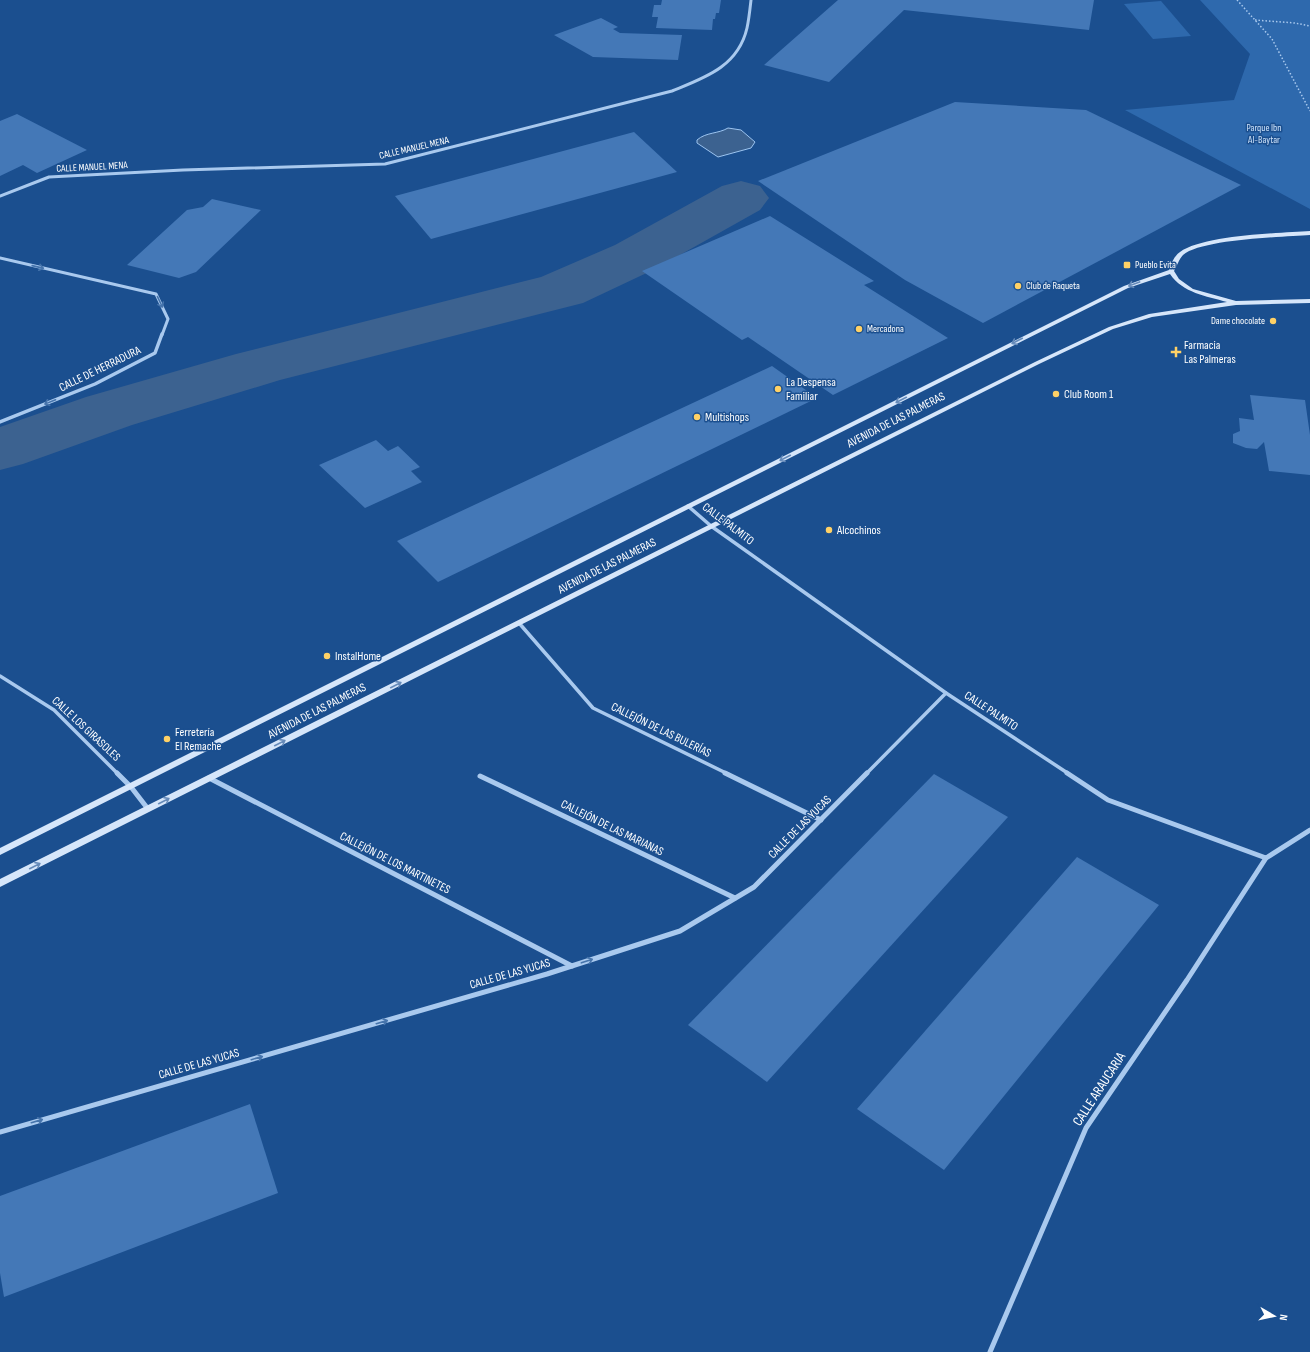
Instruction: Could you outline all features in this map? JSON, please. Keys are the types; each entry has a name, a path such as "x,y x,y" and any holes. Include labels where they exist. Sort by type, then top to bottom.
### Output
{"street":[{"name":"CALLE MANUEL MENA","path":"0,196 49,177 183,170 385,164 672,91 705,78 718,71 727,62 739,48 746,29 751,0"},
{"path":"1310,233 1239,239 1191,248 1179,256 1171,271 1177,280 1191,290 1236,303 1310,301"},
{"name":"CALLE DE HERRADURA","path":"0,258 156,294 168,319 155,353 95,384 0,422"},
{"name":"AVENIDA DE LAS PALMERAS","path":"0,852 1126,287 1171,271"},
{"name":"AVENIDA DE LAS PALMERAS","path":"0,883 1037,363 1111,328 1151,315 1236,303"},
{"name":"CALLE PALMITO","path":"688,506 711,526 946,693 1108,800 1266,858"},
{"name":"CALLEJÓN DE LAS BULERÍAS","path":"519,623 593,708 822,820"},
{"name":"CALLE LOS GIRASOLES","path":"0,676 54,710 131,787 148,809"},
{"name":"CALLE DE LAS YUCAS","path":"0,1132 572,966 680,931 754,888 946,693"},
{"name":"CALLEJÓN DE LAS MARIANAS","path":"480,776 735,898"},
{"name":"CALLEJÓN DE LOS MARTINETES","path":"209,778 572,966"},
{"path":"1266,858 1310,830"},
{"name":"CALLE ARAUCARIA","path":"990,1352 1086,1128 1187,980 1266,858"}],"path":[{"path":"1237,0 1272,39 1310,111"},
{"path":"1255,20 1295,23 1310,26"}],"green space":[{"name":"Parque Ibn Al-Baytar","path":"1200,0 1310,0 1310,209 1125,110 1234,100 1250,54"},
{"path":"1161,1 1191,36 1153,39 1124,4"}],"shaded area":[{"path":"728,128 741,130 755,142 751,148 718,157 697,143 697,140 701,137"}],"building":[{"path":"662,0 721,0 719,13 716,13 715,19 713,19 712,30 656,28 658,17 652,17 654,5 661,5"},
{"path":"838,0 1094,0 1089,30 904,10 829,82 764,65"},
{"path":"601,18 618,27 613,29 620,33 682,35 678,60 593,57 554,35"},
{"path":"955,102 1086,110 1241,185 983,323 905,280 758,181"},
{"path":"17,114 87,150 37,173 23,165 0,176 0,121"},
{"path":"634,132 677,172 431,239 395,196"},
{"path":"212,199 261,210 196,272 179,278 127,265 187,210 203,207"},
{"path":"770,216 874,281 864,285 948,338 833,395 748,337 742,340 642,271"},
{"path":"772,366 817,398 438,582 397,541"},
{"path":"1250,395 1305,400 1310,435 1310,475 1269,471 1264,442 1257,449 1246,448 1233,443 1233,434 1240,431 1239,418 1254,420"},
{"path":"376,440 388,451 398,446 420,467 411,471 422,482 365,508 319,465"},
{"path":"934,774 1008,817 767,1082 688,1025"},
{"path":"1077,857 1159,905 944,1170 857,1109"},
{"path":"250,1104 278,1193 4,1297 0,1273 0,1196"}],"waterway":[{"path":"0,450 109,411 258,367 562,290 635,257 741,198"}],"place":[{"name":"Pueblo Evita","path":"1127,265"},
{"name":"Club de Raqueta","path":"1018,286"},
{"name":"Dame chocolate","path":"1273,321"},
{"name":"Mercadona","path":"859,329"},
{"name":"Farmacia Las Palmeras","path":"1176,352"},
{"name":"La Despensa Familiar","path":"778,389"},
{"name":"Club Room 1","path":"1056,394"},
{"name":"Multishops","path":"697,417"},
{"name":"Alcochinos","path":"829,530"},
{"name":"InstalHome","path":"327,656"},
{"name":"Ferretería El Remache","path":"167,739"}]}
